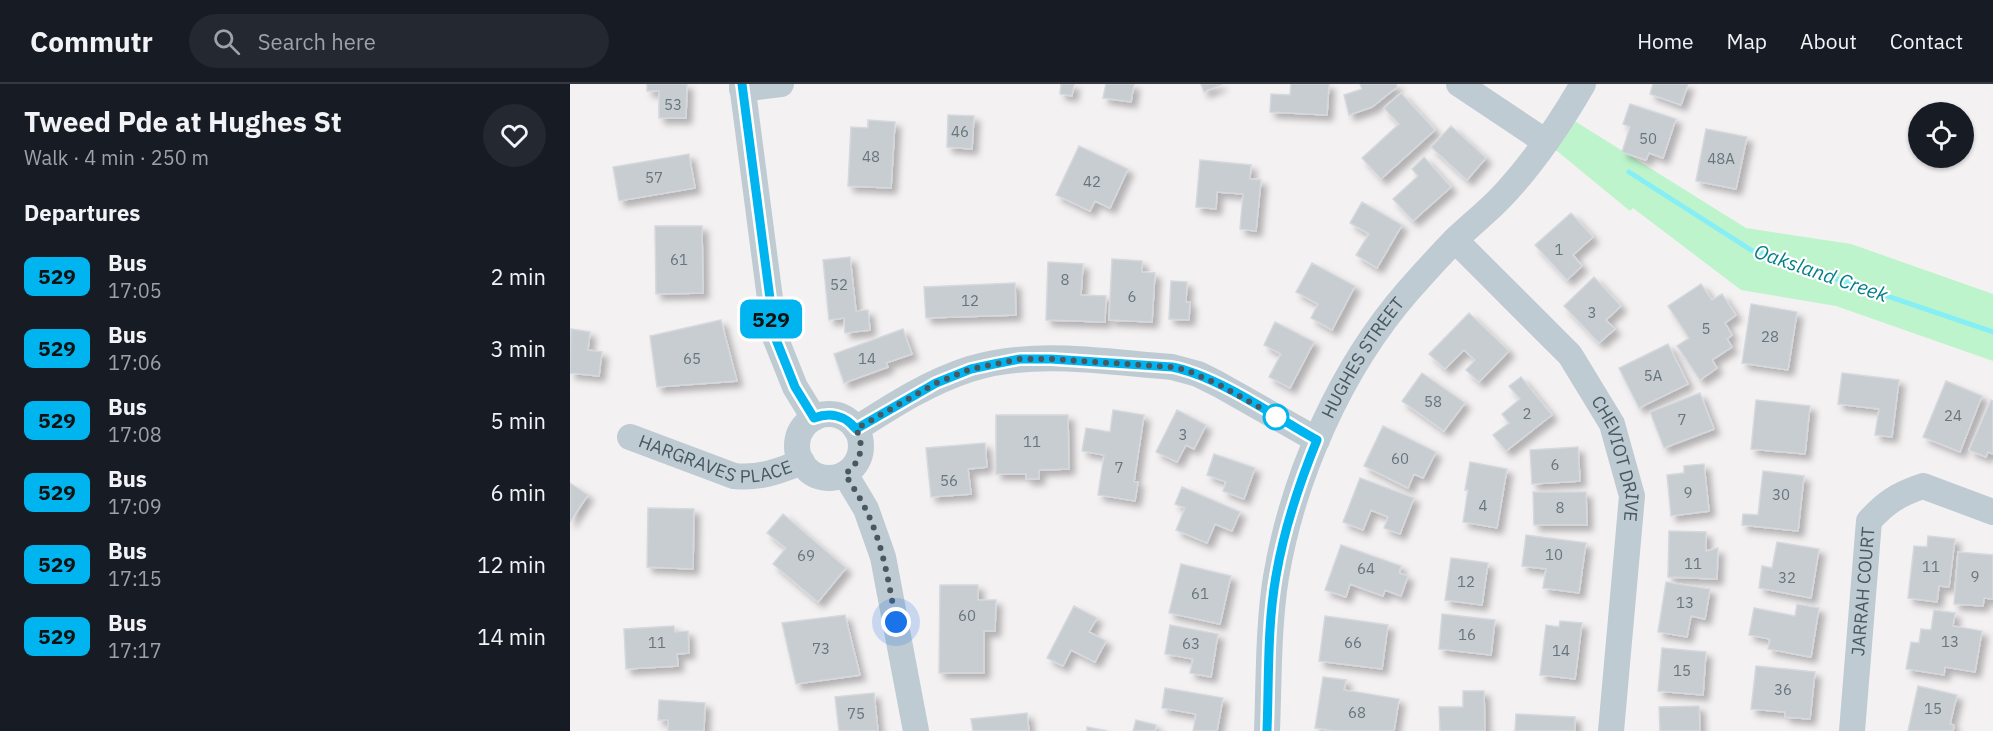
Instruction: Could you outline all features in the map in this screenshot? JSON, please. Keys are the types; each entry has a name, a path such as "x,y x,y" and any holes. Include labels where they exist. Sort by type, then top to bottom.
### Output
{"street":[{"path":"781,84 742,86 775,337 795,387 814,418"},
{"path":"1459,84 1546,142"},
{"name":"HUGHES STREET","path":"1267,731 1271,617 1284,537 1317,440 1336,399 1364,349 1405,294 1455,240 1505,193 1546,142 1583,84"},
{"name":"CHEVIOT DRIVE","path":"1455,240 1570,354 1612,424 1632,496 1611,731"},
{"path":"856,429 936,383 971,369 1020,359 1051,359 1172,367 1186,370 1218,384 1317,440"},
{"path":"825,415 837,416 848,420 856,429 861,441 860,454 855,465 845,474 838,477 825,477 811,472 802,462 798,441 803,428 814,418 825,415"},
{"name":"HARGRAVES PLACE","path":"630,437 734,476 770,474 802,462"},
{"path":"845,474 866,509 883,557 916,731"},
{"name":"JARRAH COURT","path":"1852,731 1869,521 1882,507 1900,494 1923,486 1993,512"}],"green space":[{"path":"1565,115 1746,228 1851,244 1993,294 1993,361 1836,306 1741,290 1633,208 1630,211 1546,142"}],"building":[{"path":"647,84 687,84 686,118 659,118 659,91 647,91"},
{"path":"1061,84 1074,84 1072,96 1060,94"},
{"path":"1106,84 1134,84 1131,102 1103,98"},
{"path":"1201,84 1222,84 1204,92"},
{"path":"1291,84 1329,84 1327,115 1270,112 1271,94 1290,95"},
{"path":"1360,84 1396,84 1397,87 1372,107 1349,115 1344,95 1362,89"},
{"path":"1653,84 1688,84 1681,105 1650,94"},
{"path":"1401,93 1435,130 1381,179 1362,158 1399,124 1384,108"},
{"path":"1630,104 1676,119 1663,158 1649,153 1646,160 1622,152 1630,127 1623,124"},
{"path":"948,115 974,116 972,149 947,147"},
{"path":"868,120 895,122 891,188 848,186 851,127 868,128"},
{"path":"1451,126 1486,158 1467,180 1431,147"},
{"path":"1706,129 1747,137 1736,189 1696,181"},
{"path":"1079,146 1128,169 1110,208 1095,201 1090,211 1056,195"},
{"path":"689,154 695,188 619,201 613,167"},
{"path":"1424,157 1451,187 1413,221 1393,199 1418,176 1412,169"},
{"path":"1200,160 1251,165 1250,179 1261,180 1256,231 1240,229 1243,194 1217,192 1216,209 1196,207"},
{"path":"1362,202 1402,225 1377,268 1356,255 1369,234 1350,223"},
{"path":"1571,213 1593,237 1573,255 1582,266 1567,280 1535,245"},
{"path":"655,226 702,226 703,293 656,294"},
{"path":"850,257 856,311 868,310 870,330 845,333 844,318 829,320 823,260"},
{"path":"1112,259 1142,261 1142,272 1155,273 1152,322 1109,320"},
{"path":"1048,262 1083,264 1081,295 1106,296 1105,322 1046,320"},
{"path":"1312,263 1355,286 1332,330 1311,318 1318,304 1296,292"},
{"path":"1594,277 1621,306 1606,320 1615,329 1599,343 1564,306"},
{"path":"1171,281 1187,282 1186,302 1190,302 1189,320 1169,319"},
{"path":"1015,283 1016,315 926,318 924,287"},
{"path":"1701,284 1712,300 1722,294 1736,315 1725,323 1732,335 1727,339 1732,347 1712,360 1717,368 1700,380 1677,346 1689,338 1668,306"},
{"path":"1751,304 1797,312 1788,370 1742,363"},
{"path":"1469,313 1509,351 1479,382 1466,370 1475,360 1464,350 1445,369 1429,354"},
{"path":"721,320 737,381 657,387 650,336"},
{"path":"1275,322 1314,342 1290,388 1269,377 1281,354 1264,345"},
{"path":"571,329 590,332 588,350 602,352 599,376 570,373"},
{"path":"903,329 912,354 886,363 888,367 844,383 834,354"},
{"path":"1668,344 1688,384 1639,408 1619,368"},
{"path":"1422,373 1465,403 1444,431 1402,401"},
{"path":"1842,373 1899,380 1892,437 1875,435 1879,409 1838,404"},
{"path":"1521,377 1552,415 1506,451 1493,435 1509,423 1502,414 1520,399 1509,386"},
{"path":"1946,381 1982,396 1960,452 1923,437"},
{"path":"1700,393 1714,429 1664,448 1650,412"},
{"path":"1756,400 1810,406 1805,454 1751,449"},
{"path":"1991,400 1993,401 1993,454 1988,452 1986,457 1969,450"},
{"path":"1113,410 1144,415 1134,482 1138,482 1135,501 1098,495 1104,455 1082,451 1086,428 1110,432"},
{"path":"1177,410 1206,425 1194,449 1186,445 1177,462 1156,452"},
{"path":"996,415 1068,415 1069,469 1039,470 1039,479 1026,479 1026,474 996,474"},
{"path":"1383,426 1436,452 1423,478 1414,474 1408,488 1364,466"},
{"path":"985,443 987,467 968,469 971,494 931,497 926,448"},
{"path":"1578,447 1580,481 1532,484 1530,450"},
{"path":"1214,454 1255,468 1244,499 1223,491 1226,482 1207,475"},
{"path":"1470,462 1507,469 1497,528 1463,522"},
{"path":"1704,464 1709,511 1671,516 1667,475 1684,473 1684,466"},
{"path":"1763,471 1804,476 1798,531 1742,525 1743,514 1758,515"},
{"path":"1360,478 1414,498 1400,534 1384,528 1388,517 1371,510 1363,530 1343,522"},
{"path":"570,483 588,495 570,522"},
{"path":"1182,487 1240,512 1232,531 1215,524 1207,543 1176,530 1185,508 1175,504"},
{"path":"1533,492 1586,492 1587,525 1534,525"},
{"path":"648,508 694,509 693,569 647,567"},
{"path":"783,514 846,568 818,602 773,564 786,548 767,533"},
{"path":"1669,531 1706,532 1706,551 1718,548 1717,579 1668,577"},
{"path":"1526,535 1586,543 1579,593 1543,588 1546,569 1522,566"},
{"path":"1928,536 1955,539 1949,587 1939,586 1937,602 1908,598 1914,546 1927,547"},
{"path":"1777,542 1819,549 1811,598 1759,588 1762,566 1772,568"},
{"path":"1341,545 1401,566 1399,573 1408,576 1401,596 1385,590 1383,596 1350,584 1346,597 1325,590"},
{"path":"1958,552 1993,555 1993,599 1984,598 1983,606 1954,604"},
{"path":"1451,558 1488,563 1482,605 1445,600"},
{"path":"1181,564 1231,576 1220,624 1169,613"},
{"path":"1666,582 1710,589 1705,619 1691,616 1687,637 1658,632"},
{"path":"940,585 978,585 978,600 996,600 995,631 984,631 984,673 939,673"},
{"path":"1797,604 1819,608 1811,657 1768,649 1770,639 1749,635 1754,608 1795,616"},
{"path":"1074,606 1097,618 1089,632 1106,641 1095,662 1071,650 1063,666 1047,658"},
{"path":"1934,610 1955,613 1953,626 1982,631 1975,672 1945,667 1944,675 1906,669 1911,642 1919,643 1921,629 1931,630"},
{"path":"1442,614 1495,620 1491,655 1439,649"},
{"path":"845,615 860,675 796,684 782,623"},
{"path":"1325,616 1388,625 1382,669 1319,661"},
{"path":"1560,621 1582,623 1575,679 1540,675 1546,625 1559,627"},
{"path":"1170,625 1218,634 1211,677 1190,673 1193,659 1165,654"},
{"path":"674,626 675,632 688,631 689,653 677,654 678,666 626,669 624,629"},
{"path":"1662,648 1706,652 1703,695 1658,691"},
{"path":"1756,666 1815,672 1810,719 1785,717 1785,712 1751,709"},
{"path":"1323,677 1346,680 1344,690 1399,699 1394,731 1335,731 1315,728"},
{"path":"1918,686 1957,695 1950,724 1954,725 1953,731 1908,731"},
{"path":"1165,688 1223,698 1217,731 1193,731 1196,714 1162,708"},
{"path":"1463,691 1484,691 1485,731 1440,731 1439,707 1463,707"},
{"path":"874,693 878,731 839,731 835,697"},
{"path":"659,700 705,703 704,731 668,731 668,720 658,720"},
{"path":"1699,706 1700,731 1660,731 1659,707"},
{"path":"1027,713 1029,731 973,731 971,719"},
{"path":"1516,714 1575,717 1575,731 1515,731"},
{"path":"1136,720 1156,725 1155,731 1133,731"},
{"path":"1087,727 1107,731 1087,731"}],"waterway":[{"name":"Oaksland Creek","path":"1629,172 1751,250 1993,332"}],"bus line":[{"name":"529","path":"742,84 771,320 784,363 795,387 814,418 825,415 843,417 856,429 936,383 971,369 1020,359 1051,359 1172,367 1186,370 1218,384 1317,440 1284,537 1276,576 1271,617 1267,731"}],"route":[{"path":"896,622 883,557 872,523 845,474 855,465 860,454 861,441 856,429 936,383 971,369 1020,359 1172,367 1198,374 1282,420 1276,417"}]}
